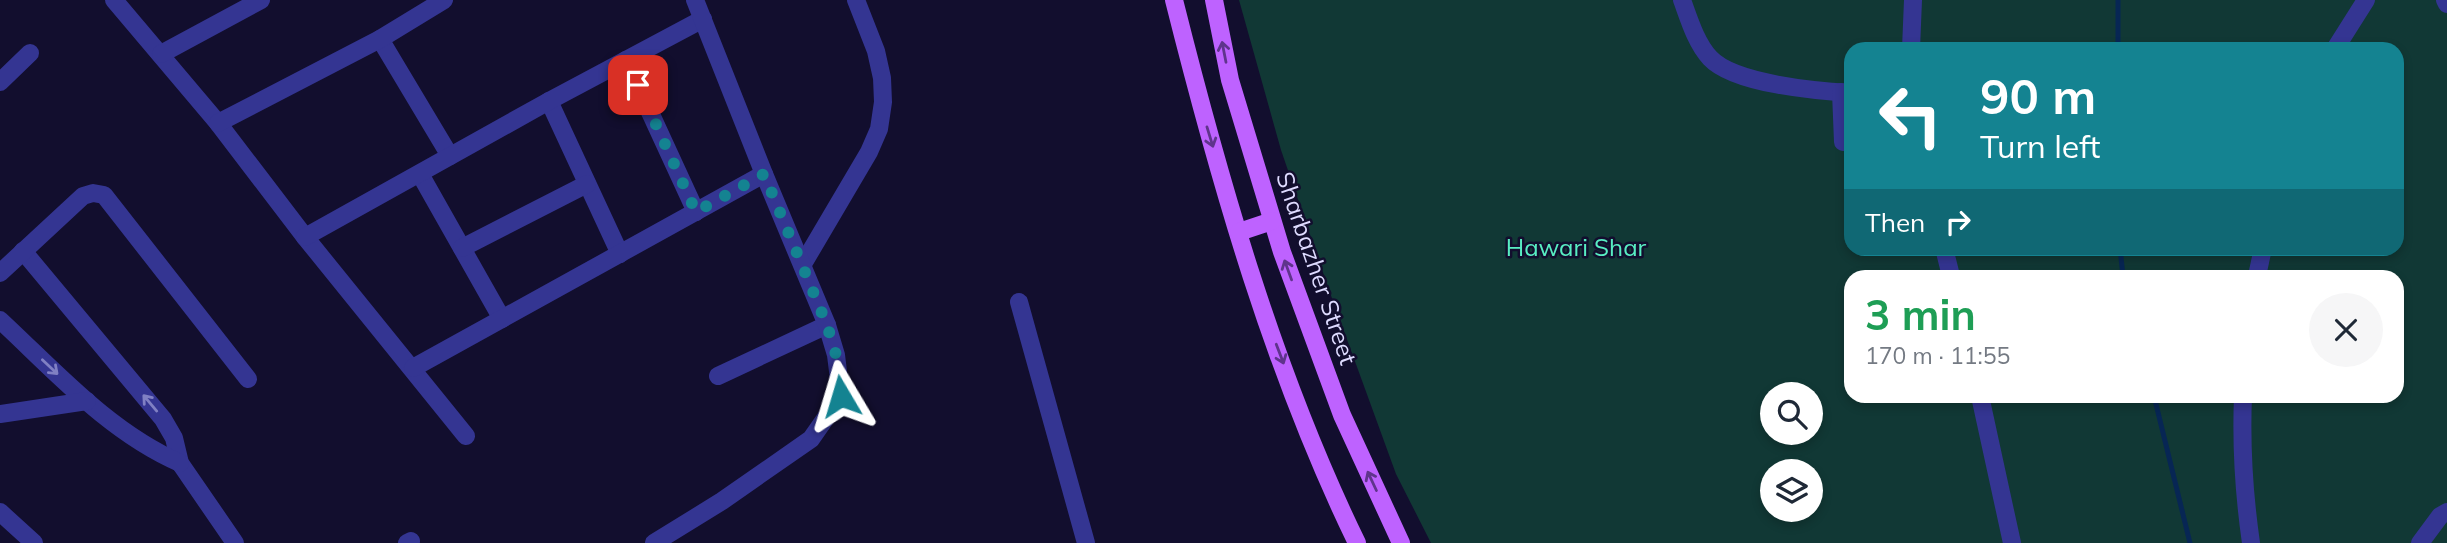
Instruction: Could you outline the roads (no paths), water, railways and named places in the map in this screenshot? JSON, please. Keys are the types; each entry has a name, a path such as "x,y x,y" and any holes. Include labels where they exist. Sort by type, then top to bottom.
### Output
{"main road":[{"path":"1174,0 1199,99 1257,294 1331,490 1357,543"},
{"name":"Sharbazher Street","path":"1214,0 1230,80 1272,221 1342,415 1401,543"},
{"path":"1239,232 1272,221"}],"street":[{"path":"114,0 218,123 305,237 466,436"},
{"path":"161,54 261,0"},
{"path":"218,123 380,39 443,0"},
{"path":"654,543 722,501 811,439 841,396 836,355 827,325 695,0"},
{"path":"803,264 869,152 879,129 883,102 882,78 876,51 856,0"},
{"path":"1682,0 1703,49 1718,65 1752,79 1844,93"},
{"path":"1911,42 1913,0"},
{"path":"2339,42 2366,0"},
{"path":"305,237 703,19"},
{"path":"380,39 450,156"},
{"path":"0,82 30,53"},
{"path":"626,60 696,212"},
{"path":"549,101 620,254"},
{"path":"1843,142 1844,126"},
{"path":"420,174 502,319"},
{"path":"413,368 764,174"},
{"path":"462,248 587,184"},
{"path":"0,273 83,196 93,193 104,195 248,379"},
{"path":"23,251 158,411 169,428 180,463 235,543"},
{"path":"1019,302 1086,543"},
{"path":"0,320 87,401 146,446 180,463"},
{"path":"718,376 827,325"},
{"path":"0,414 87,401"},
{"path":"1982,403 2012,543"},
{"path":"2244,403 2244,489 2250,543"},
{"path":"146,446 169,428"},
{"path":"0,512 34,543"},
{"path":"2420,543 2440,516 2447,512"}],"waterway":[{"path":"2118,0 2118,42"},
{"path":"2121,256 2122,270"},
{"path":"2156,403 2190,543"}],"park label":[{"name":"Hawari Shar","path":"1576,247"}]}
